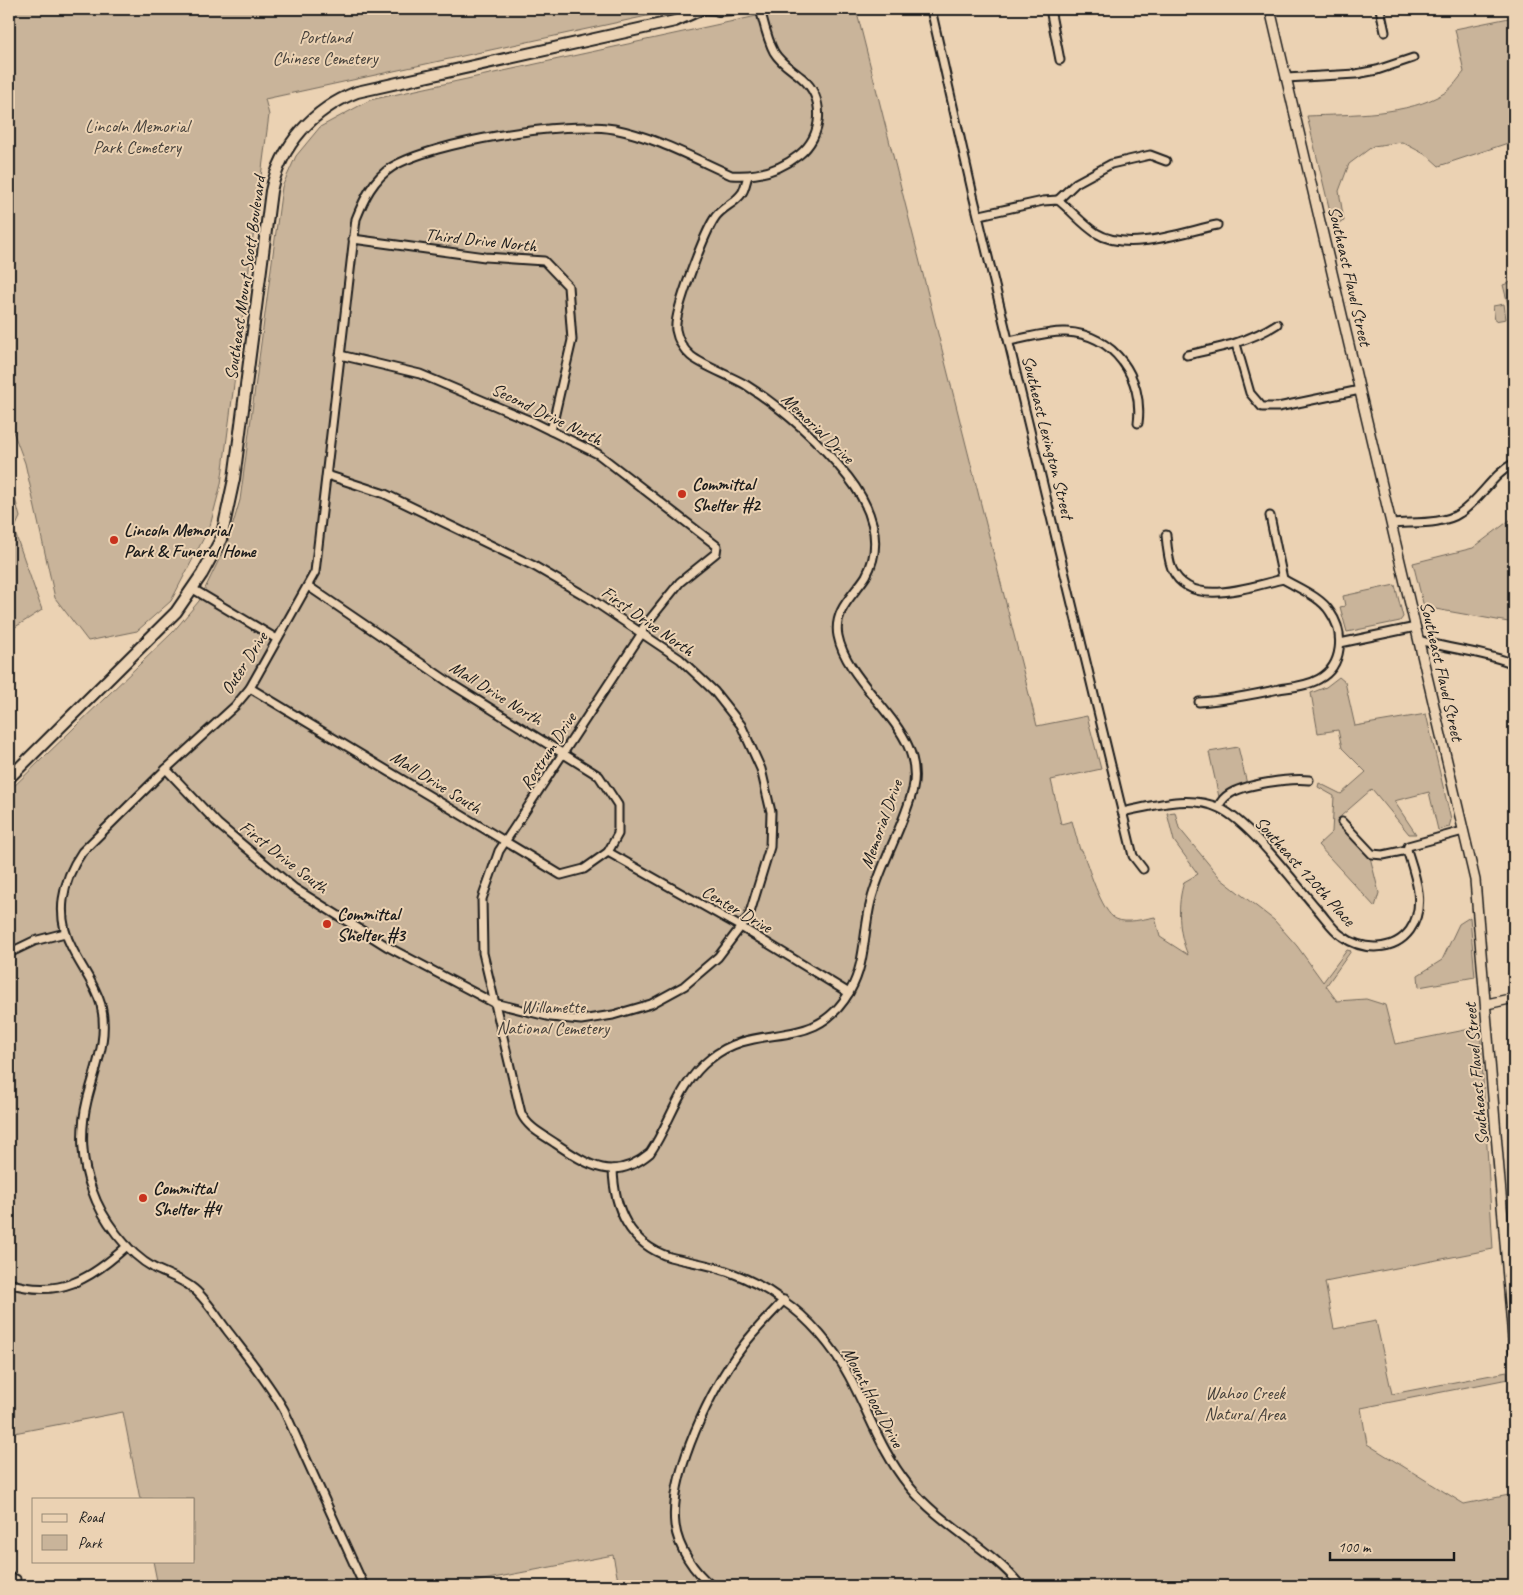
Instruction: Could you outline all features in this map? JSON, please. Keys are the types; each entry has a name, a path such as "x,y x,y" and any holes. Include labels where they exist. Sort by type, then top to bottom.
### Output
{"main road":[{"name":"Southeast Mount Scott Boulevard","path":"9,778 152,637 193,589 220,539 229,509 238,456 271,191 278,165 299,132 327,106 357,92 675,21 703,9"},
{"path":"718,10 732,9"}],"street":[{"path":"703,9 718,10"},
{"path":"748,176 776,169 792,160 805,150 819,122 818,104 812,90 774,54 760,9"},
{"name":"Southeast Lexington Street","path":"931,9 973,195 980,215 1084,647 1088,678 1133,856 1143,869"},
{"path":"1050,9 1060,60"},
{"name":"Southeast Flavel Street","path":"1270,9 1476,888 1514,1351"},
{"path":"1380,9 1385,32"},
{"path":"1286,78 1356,74 1386,68 1413,58"},
{"name":"Outer Drive","path":"65,933 62,902 73,865 93,840 166,769 235,706 250,688 308,586 318,558 356,219 371,188 392,168 426,153 506,134 571,127 612,129 653,140 731,175 748,176"},
{"path":"980,215 1043,201 1058,200 1076,183 1111,164 1150,155 1166,161"},
{"name":"Memorial Drive","path":"494,1004 520,1113 524,1120 529,1126 583,1162 602,1169 619,1169 650,1153 685,1087 708,1060 720,1051 744,1041 765,1036 798,1033 820,1025 830,1018 849,994 862,965 870,908 878,878 913,787 914,767 906,742 852,666 838,636 840,613 844,604 867,573 871,560 874,532 872,520 865,502 836,463 799,426 749,387 695,359 686,351 676,334 676,314 709,230 721,210 742,192 748,176"},
{"path":"1058,200 1096,232 1120,241 1141,240 1217,225"},
{"name":"Third Drive North","path":"353,238 477,256 544,261 568,286 572,340 551,431"},
{"path":"1188,355 1236,344 1264,332 1276,324"},
{"path":"1009,341 1065,332 1088,336 1106,346 1117,354 1130,370 1138,396 1138,423"},
{"path":"1236,344 1250,393 1262,406 1278,407 1360,390"},
{"name":"Second Drive North","path":"340,355 420,374 551,431 598,454 717,546"},
{"path":"1392,524 1442,519 1456,515 1514,463"},
{"name":"First Drive North","path":"327,475 385,494 534,566 589,598 680,659 714,691 741,725 761,769 771,812 770,848 749,916 741,927"},
{"path":"1270,516 1283,580"},
{"path":"1166,535 1173,570 1186,586 1197,591 1222,593 1283,580 1319,601 1330,612 1340,643 1335,664 1329,672 1319,679 1305,684 1222,700 1199,702"},
{"name":"Rostrum Drive","path":"494,1004 482,953 482,899 499,851 564,754 642,633 643,628 680,582 716,553 717,546"},
{"name":"Mall Drive North","path":"308,586 454,686 599,776 618,805 618,834 608,852"},
{"path":"193,589 277,639"},
{"path":"1340,643 1416,628"},
{"path":"1418,640 1447,648 1481,653 1514,664"},
{"name":"Mall Drive South","path":"250,688 561,875 584,869 608,852"},
{"name":"First Drive South","path":"166,769 218,824 294,888 388,947 494,1004 551,1017 581,1020 613,1015 651,1004 691,981 718,957 741,927"},
{"path":"1218,807 1224,798 1236,790 1297,779 1309,780"},
{"name":"Southeast 120th Place","path":"1122,812 1193,801 1218,807 1244,825 1340,935 1362,946 1379,947 1390,944 1409,931 1418,916 1420,899 1407,850"},
{"path":"1342,822 1372,854 1383,855 1407,850 1408,846 1413,843 1463,832"},
{"name":"Center Drive","path":"608,852 741,927 849,994"},
{"path":"9,953 34,941 65,933 97,994 103,1021 102,1045 85,1110 83,1149 92,1190 102,1211 126,1246 153,1268 195,1290 272,1391 292,1428 364,1586"},
{"path":"1486,1004 1514,998"},
{"name":"Mount Hood Drive","path":"613,1169 615,1194 620,1213 632,1231 650,1248 669,1256 731,1272 784,1300 814,1330 839,1359 854,1385 882,1446 909,1486 941,1518 998,1562 1021,1586"},
{"path":"9,1283 36,1288 70,1285 87,1278 106,1265 126,1246"},
{"path":"712,1586 696,1569 679,1539 674,1510 682,1470 703,1414 728,1369 743,1346 784,1300"}],"green space":[{"name":"Lincoln Memorial Park Cemetery","path":"9,9 679,9 265,99 269,115 221,484 210,526 171,601 137,631 88,641 55,598 25,463 9,421 9,368 14,360 9,359"},
{"name":"Willamette National Cemetery","path":"789,9 856,9 1037,726 1087,716 1101,769 1051,780 1061,824 1072,821 1080,850 1082,850 1105,907 1110,915 1125,921 1155,917 1160,937 1188,955 1180,928 1180,900 1184,882 1198,874 1174,841 1167,813 1175,812 1179,828 1221,879 1274,920 1297,946 1323,982 1347,950 1351,951 1326,986 1337,1001 1366,999 1385,1005 1395,1044 1480,1027 1493,1249 1325,1282 1334,1329 1376,1321 1392,1394 1507,1372 1508,1379 1361,1408 1367,1444 1464,1504 1514,1494 1514,1586 619,1586 613,1555 452,1586 158,1586 153,1562 195,1562 195,1498 140,1498 123,1412 9,1434 9,791 173,632 199,601 228,541 240,500 282,187 296,156 320,127 370,100"},
{"path":"1514,17 1514,141 1439,166 1428,156 1402,142 1373,146 1349,164 1339,191 1344,221 1333,224 1307,116 1360,114 1397,110 1431,100 1449,90 1464,72 1455,29"},
{"path":"1514,281 1514,315 1511,316 1503,285"},
{"path":"1504,304 1506,319 1495,321 1493,306"},
{"path":"9,476 20,517 14,530 42,610 9,631"},
{"path":"1514,517 1514,623 1424,607 1413,563 1473,548"},
{"path":"1395,585 1403,617 1400,621 1347,632 1340,607 1345,606 1343,596"},
{"path":"1339,677 1345,682 1355,726 1426,714 1451,820 1449,827 1438,830 1429,792 1394,801 1416,834 1409,834 1372,789 1341,816 1341,827 1370,857 1379,893 1375,907 1318,845 1332,832 1334,796 1318,787 1319,783 1341,794 1366,772 1342,748 1338,730 1318,733 1311,693 1326,687"},
{"path":"1238,747 1247,784 1233,787 1219,797 1209,752"},
{"path":"1470,917 1475,977 1419,987 1418,975 1442,960 1459,924"}],"place":[{"name":"Committal Shelter #2","path":"682,494"},
{"name":"Lincoln Memorial Park & Funeral Home","path":"114,540"},
{"name":"Committal Shelter #3","path":"327,924"},
{"name":"Committal Shelter #4","path":"143,1198"}],"park label":[{"name":"Portland Chinese Cemetery","path":"325,47"},
{"name":"Wahoo Creek Natural Area","path":"1245,1404"}]}
